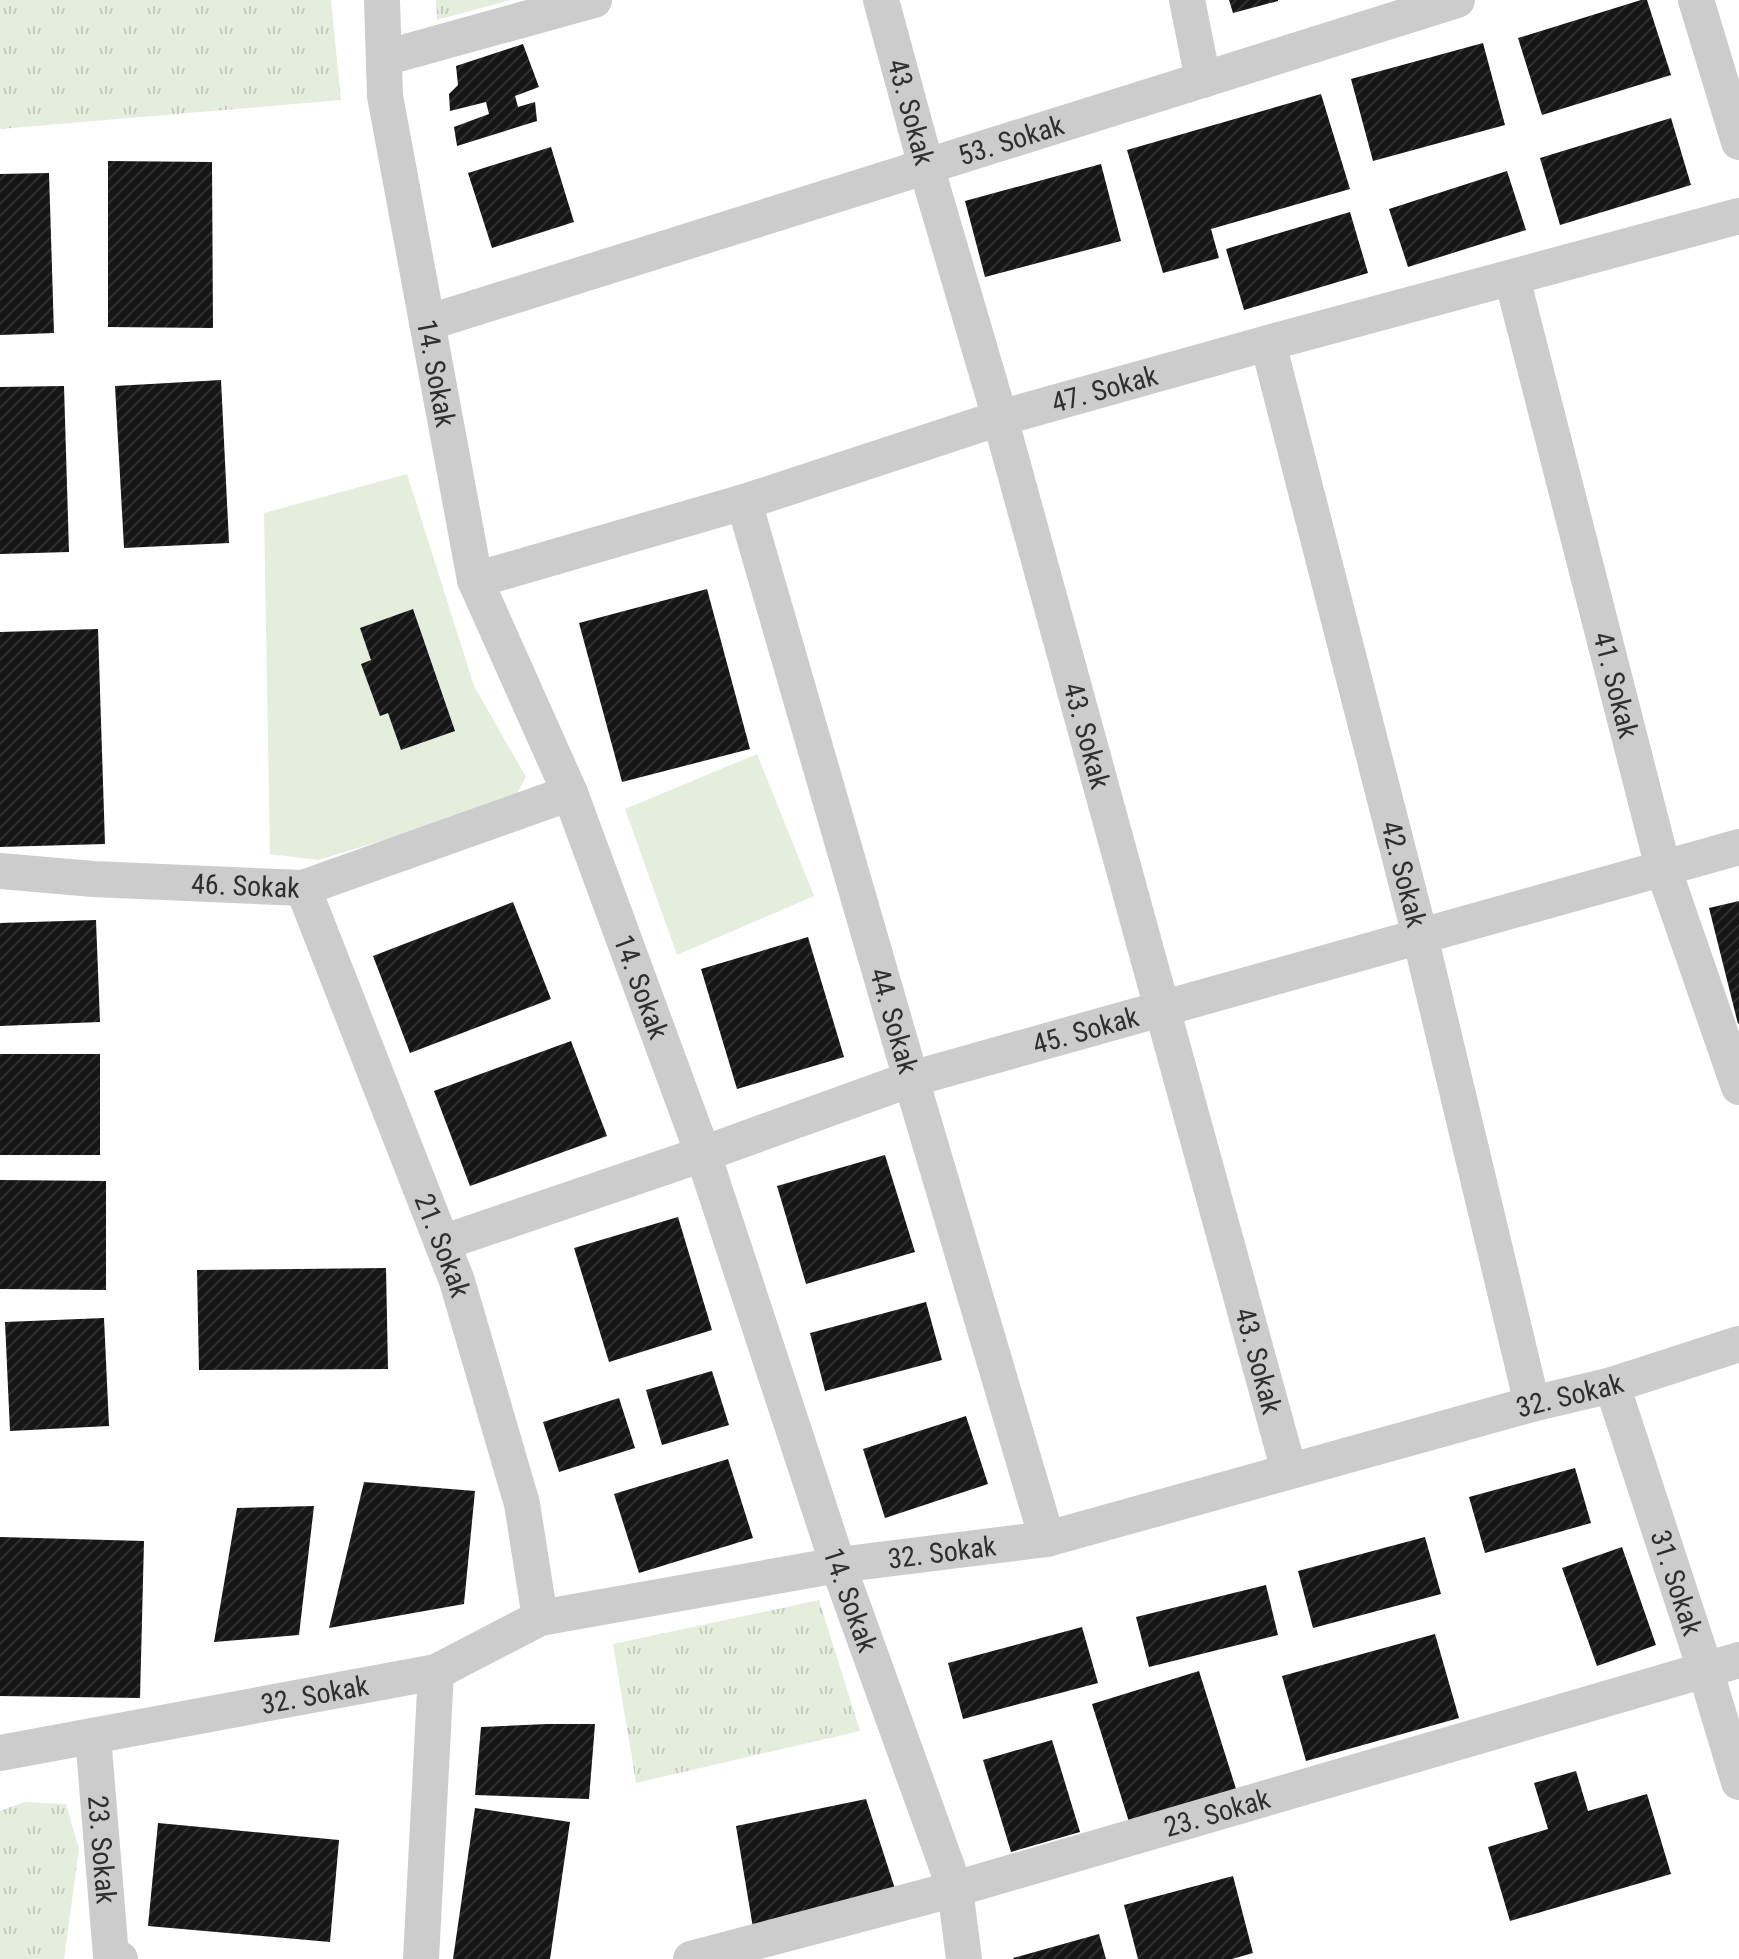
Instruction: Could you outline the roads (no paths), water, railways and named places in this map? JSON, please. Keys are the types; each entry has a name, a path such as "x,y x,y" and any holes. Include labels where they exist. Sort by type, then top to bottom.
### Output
{"street":[{"name":"14. Sokak","path":"382,0 385,96 475,580 570,793 703,1154 838,1565 955,1889 964,1959"},
{"path":"384,58 594,0"},
{"name":"43. Sokak","path":"881,0 1000,418 1289,1471"},
{"path":"1187,0 1203,80"},
{"name":"53. Sokak","path":"427,323 1457,0"},
{"path":"1696,0 1739,142"},
{"name":"47. Sokak","path":"475,580 744,502 1000,418 1739,216"},
{"name":"41. Sokak","path":"1512,278 1663,868 1739,1087"},
{"name":"42. Sokak","path":"1268,343 1420,936 1532,1404"},
{"name":"44. Sokak","path":"744,502 1047,1539"},
{"name":"46. Sokak","path":"0,871 93,879 303,888 570,793"},
{"name":"45. Sokak","path":"442,1243 911,1079 1739,847"},
{"name":"21. Sokak","path":"303,888 457,1281 522,1504 540,1618"},
{"name":"32. Sokak","path":"0,1753 436,1672 540,1618 838,1565 1047,1539 1532,1404 1612,1385 1739,1344"},
{"name":"31. Sokak","path":"1612,1385 1722,1664 1739,1782"},
{"name":"23. Sokak","path":"691,1959 955,1889 1722,1664"},
{"path":"421,1959 436,1672"},
{"name":"23. Sokak","path":"93,1736 111,1956 120,1959"}]}
